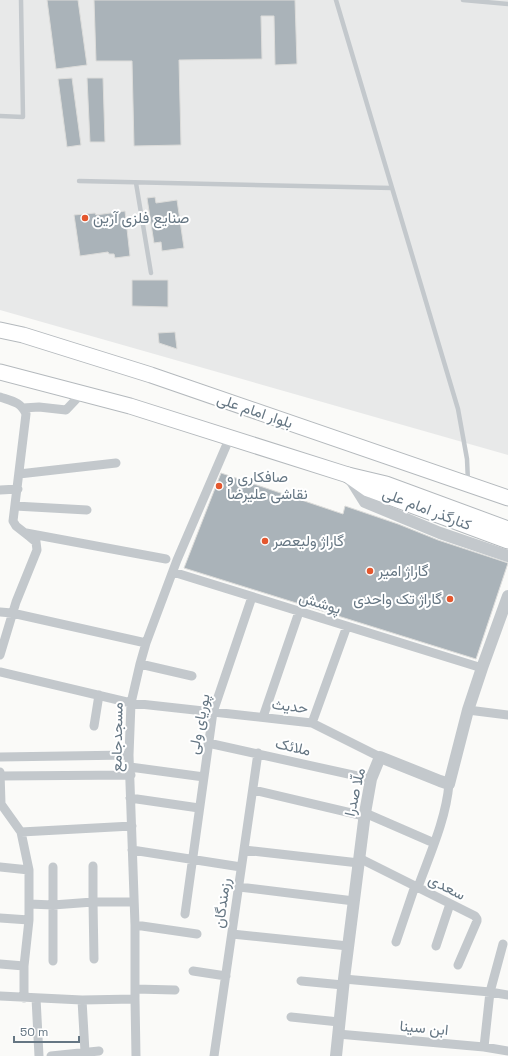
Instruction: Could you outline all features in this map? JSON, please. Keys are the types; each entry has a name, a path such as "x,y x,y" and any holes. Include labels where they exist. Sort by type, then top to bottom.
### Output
{"main road":[{"name":"بلوار امام علی","path":"0,330 23,335 151,375 508,498"},
{"path":"0,372 130,406 348,475 386,484 508,529"},
{"path":"348,475 368,489 508,541"}],"street":[{"path":"23,408 39,407 66,410 82,393"},
{"path":"0,397 18,404 23,408 26,414 13,521 16,526 36,542 37,550 12,613 0,655"},
{"name":"مسجدجامع","path":"136,1056 134,902 129,755 130,703 146,643 173,572 230,437"},
{"path":"19,474 116,463"},
{"name":"کنارگذر امام علی","path":"348,475 365,502 440,532 508,556"},
{"path":"0,490 18,489"},
{"path":"15,506 87,510"},
{"path":"24,532 166,559"},
{"name":"پوشش","path":"173,572 482,668"},
{"path":"396,942 439,829 468,710 508,596"},
{"name":"پوریای ولی","path":"185,914 212,712 252,597"},
{"path":"0,612 12,613 146,643"},
{"path":"263,717 299,612"},
{"path":"312,723 347,626"},
{"path":"140,664 192,676"},
{"name":"حدیث","path":"0,672 130,703 312,723 380,757"},
{"path":"94,726 99,695"},
{"path":"468,710 508,715"},
{"name":"ملائک","path":"208,743 371,779"},
{"name":"رزمندگان","path":"214,1056 258,753"},
{"path":"0,757 129,755"},
{"name":"ملّا صدرا","path":"336,1056 343,982 365,815 371,779 380,757 449,784"},
{"path":"0,776 130,771 204,777"},
{"path":"0,772 1,804 21,832 29,870 29,920 24,966 24,998"},
{"path":"253,790 365,815 434,843"},
{"path":"130,798 200,808"},
{"path":"21,832 132,826"},
{"path":"132,850 241,867"},
{"path":"244,850 359,860"},
{"name":"سعدی","path":"359,860 475,916 477,921 458,965"},
{"path":"93,866 94,959"},
{"path":"0,867 29,870"},
{"path":"53,867 53,960"},
{"path":"238,887 354,901"},
{"path":"29,904 53,905 93,902 134,902"},
{"path":"436,946 450,904"},
{"path":"0,918 29,920"},
{"path":"134,925 197,934"},
{"path":"232,934 348,946"},
{"path":"484,1047 490,992 503,944"},
{"path":"0,964 24,966"},
{"path":"193,971 226,976"},
{"path":"301,981 343,982 490,992 508,995"},
{"path":"134,989 175,990"},
{"path":"0,996 82,1000 135,999"},
{"path":"36,998 39,1056"},
{"path":"82,1000 84,1052"},
{"name":"ابن سینا","path":"291,1017 339,1028 508,1051"},
{"path":"51,1056 99,1050"}],"lane":[{"path":"0,116 23,117 21,0"},
{"path":"336,0 458,409 466,453 468,485"},
{"path":"463,0 508,4"},
{"path":"79,181 392,188"},
{"path":"136,183 151,273"}],"shaded area":[{"path":"0,0 508,0 508,455 0,310"}],"building":[{"path":"47,0 78,0 87,65 56,69"},
{"path":"94,0 295,0 297,64 275,65 274,16 261,16 262,59 179,60 181,145 134,146 132,61 96,61"},
{"path":"72,78 81,145 67,147 58,79"},
{"path":"87,78 103,78 105,142 90,142"},
{"path":"155,197 156,203 177,200 184,248 162,251 161,242 154,243 147,198"},
{"path":"125,211 130,256 115,258 114,254 109,254 108,252 80,256 74,215 95,213 96,215"},
{"path":"132,280 168,280 168,307 132,306"},
{"path":"175,332 177,349 159,343 158,333"},
{"path":"221,473 343,514 345,506 398,524 438,540 508,563 476,659 184,568"}],"place":[{"name":"صنایع فلزی آرین","path":"85,218"},
{"name":"صافکاری و نقاشی عليرضا","path":"219,486"},
{"name":"گاراژ ولیعصر","path":"265,541"},
{"name":"گاراژ امیر","path":"370,571"},
{"name":"گاراژ تک واحدی","path":"450,599"}]}
